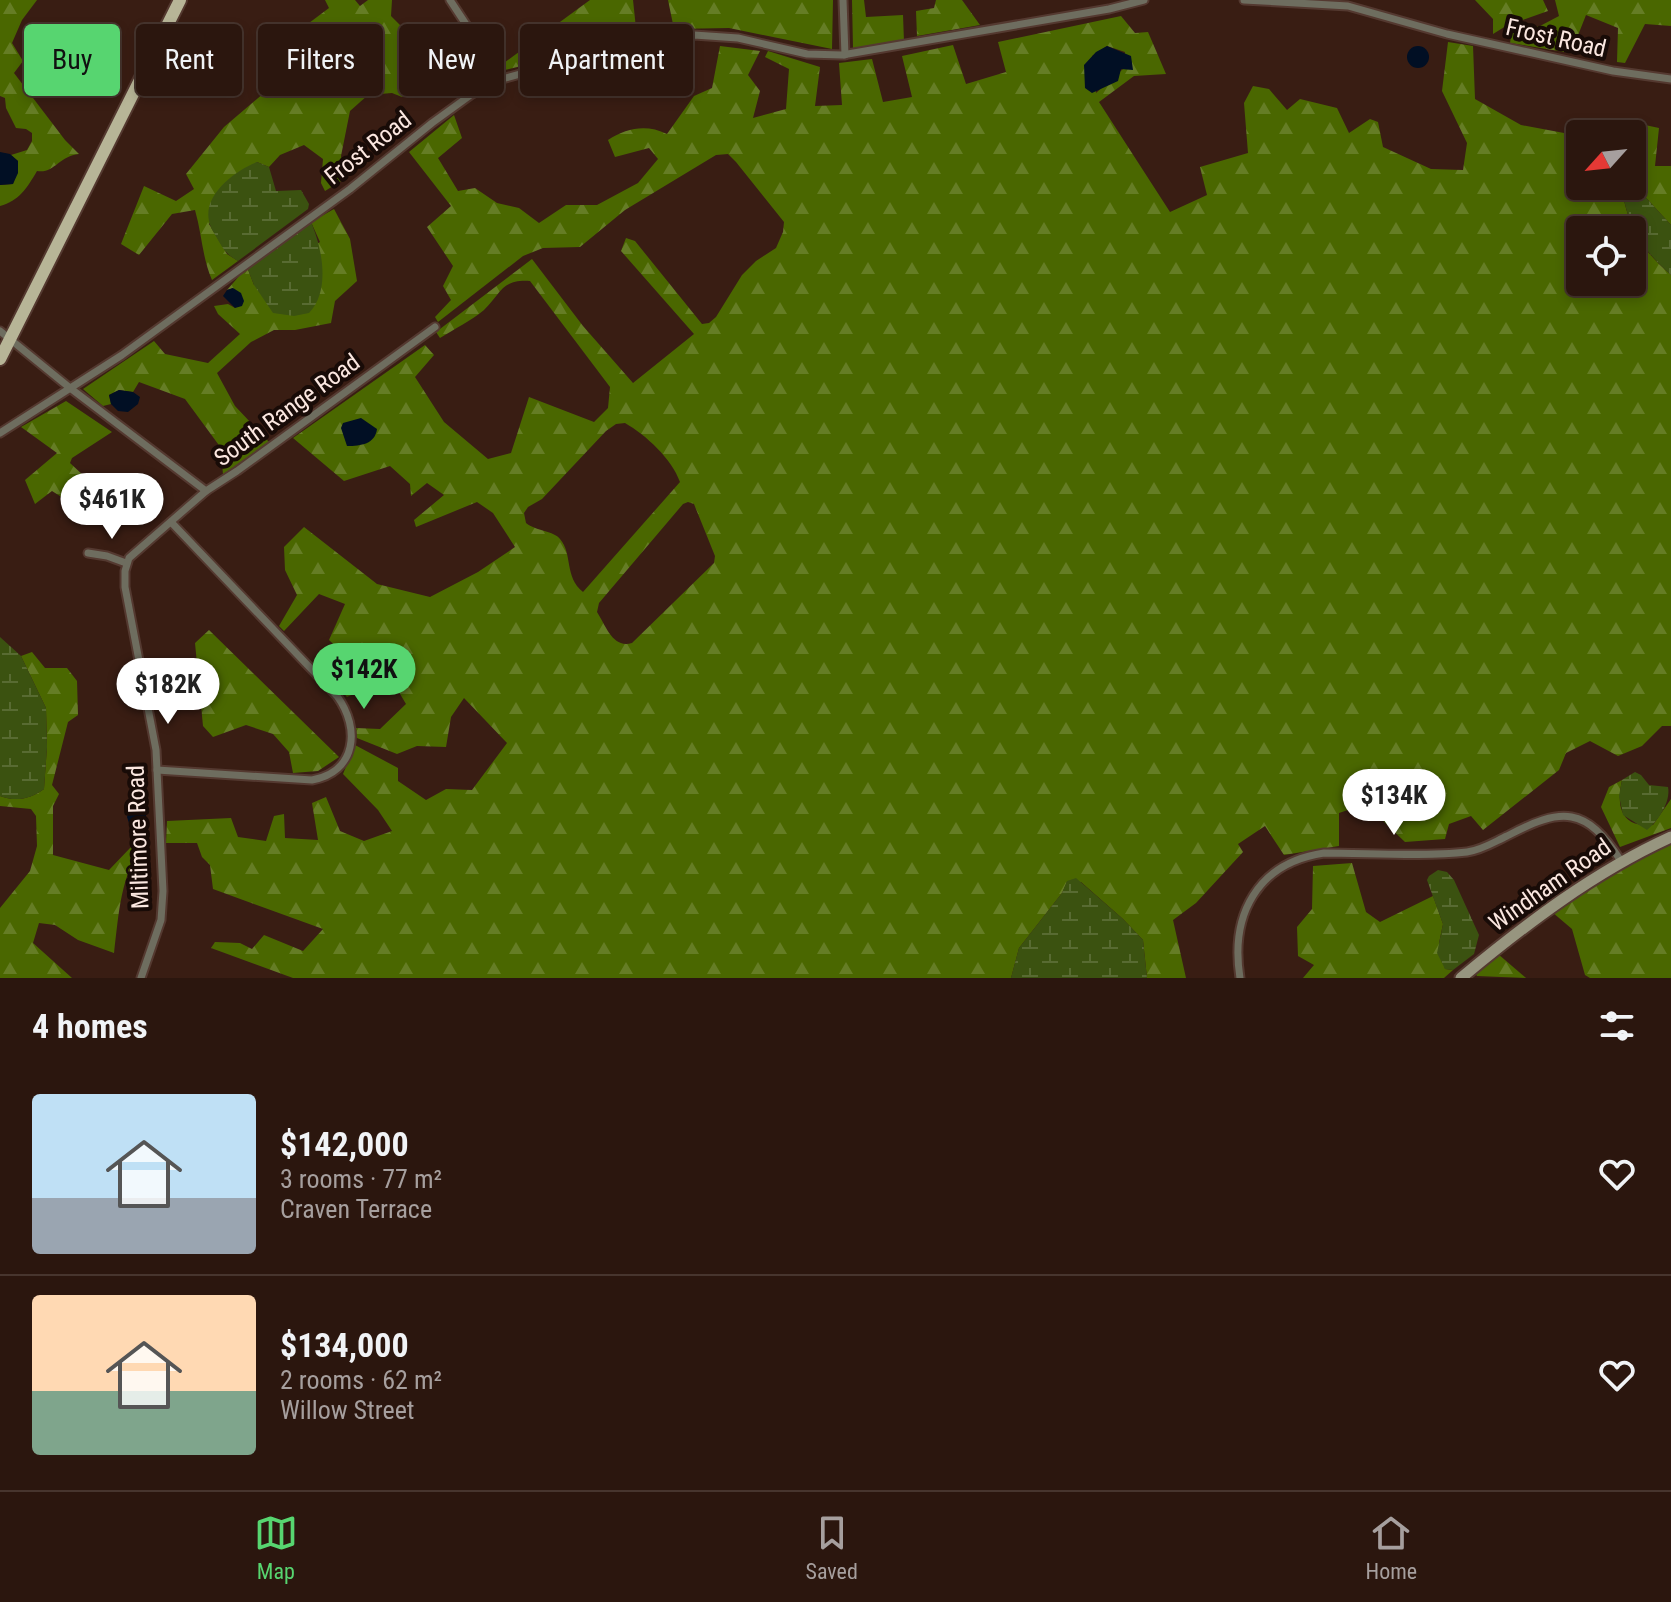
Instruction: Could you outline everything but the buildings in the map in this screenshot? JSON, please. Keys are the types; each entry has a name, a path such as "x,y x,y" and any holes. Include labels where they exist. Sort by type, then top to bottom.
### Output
{"main road":[{"path":"0,359 5,336 180,0"}],"street":[{"path":"450,0 466,24"},
{"path":"843,0 845,55"},
{"name":"Frost Road","path":"504,78 670,37 738,38 807,54 845,55 1109,9 1144,0"},
{"name":"Frost Road","path":"1244,0 1348,6 1473,40 1613,71 1671,79"},
{"name":"Frost Road","path":"0,433 122,355 326,207 469,96"},
{"name":"South Range Road","path":"5,336 206,491 435,327"},
{"path":"88,553 126,563 206,491"},
{"path":"157,770 312,780 328,776 341,766 352,741 350,718 337,696 171,522"},
{"name":"Miltimore Road","path":"126,563 126,599 147,695 157,770 163,906 141,978"},
{"path":"1240,978 1237,941 1249,901 1268,877 1304,857 1324,853 1473,851 1536,821 1562,816 1578,818 1592,825 1603,834 1621,861"},
{"name":"Windham Road","path":"1461,978 1531,923 1621,861 1671,837"}],"green space":[{"path":"0,0 37,0 22,20 12,43 23,61 14,73 24,86 24,96 32,96 79,154 66,158 48,170 37,171 22,193 0,206 0,185 13,184 18,161 11,155 27,150 32,133 16,128 6,108 5,98 0,96"},
{"path":"325,0 355,0 360,6 368,0 392,0 391,16 399,24 399,96 383,94 383,24 308,24 329,8"},
{"path":"590,0 633,0 636,24 557,24"},
{"path":"668,0 833,0 832,49 729,28 693,29 693,24 673,24"},
{"path":"852,0 864,0 866,17 903,15 904,42 853,48"},
{"path":"936,0 962,0 980,25 917,36 916,11 934,8"},
{"path":"1475,0 1543,0 1548,11 1493,34 1493,19"},
{"path":"1555,0 1671,0 1671,26 1645,24 1625,63 1617,62 1618,28 1586,15 1571,53 1510,43 1512,31 1540,26 1559,16"},
{"path":"1121,16 1135,33 1148,32 1166,74 1134,76 1099,102 1170,212 1207,195 1200,167 1248,153 1244,103 1253,86 1269,89 1287,110 1300,99 1337,108 1349,133 1370,119 1378,122 1383,147 1431,169 1463,170 1467,143 1442,91 1448,42 1473,46 1475,99 1521,125 1566,133 1566,200 1624,200 1629,216 1566,216 1566,296 1646,296 1646,249 1671,275 1671,726 1662,726 1642,746 1618,756 1590,741 1566,753 1559,770 1483,830 1471,816 1449,824 1445,839 1405,842 1384,822 1372,802 1339,813 1339,846 1284,855 1265,826 1238,844 1243,852 1196,903 1173,920 1186,978 1147,978 1143,940 1081,882 1067,882 1062,893 1019,948 1011,978 293,978 211,948 215,942 240,943 252,949 264,935 303,951 323,929 213,889 210,865 202,857 197,843 166,843 167,821 231,818 238,837 266,841 274,816 284,814 285,838 318,840 312,803 326,797 340,831 364,841 392,831 378,810 343,774 355,745 398,768 398,781 426,800 446,789 472,790 507,743 464,698 451,717 446,747 417,746 397,754 357,738 356,728 380,729 406,704 390,677 347,697 338,686 358,667 329,640 345,604 319,594 284,631 279,626 297,595 285,570 284,547 304,527 377,584 430,597 478,572 515,547 493,513 477,502 416,527 414,520 444,495 427,483 411,496 410,484 390,466 344,481 293,438 425,345 434,355 415,377 444,422 488,459 511,453 529,397 594,422 608,408 610,387 530,281 507,285 474,318 440,338 436,332 532,259 583,326 633,383 694,334 621,251 626,238 635,241 702,324 716,317 742,275 776,248 783,232 784,222 736,162 728,154 716,155 625,210 580,247 543,248 523,256 438,322 435,317 451,300 443,286 453,266 427,227 451,206 409,152 454,115 462,138 438,158 458,191 475,188 497,203 519,208 539,223 566,205 597,205 638,183 658,159 649,148 615,157 608,140 637,129 652,129 667,134 694,96 712,88 720,46 760,51 748,75 760,91 753,118 786,109 789,69 765,57 768,51 820,67 815,106 842,105 839,63 872,59 883,102 912,97 902,56 953,45 966,84 1006,72 998,42","holes":["1107,46 1125,52 1123,69 1096,93 1092,56","625,423 665,456 680,482 583,592 573,580 560,539 526,523 524,513 542,499 606,431 616,424","683,504 694,504 715,556 714,563 632,643 620,643 611,635 597,612 599,603"]},
{"path":"520,51 520,66 505,70 504,63"},
{"path":"261,96 367,96 350,111 341,156 346,178 325,191 321,183 323,159 304,145 280,155 269,167 257,162 209,224 227,254 238,261 212,280 195,210 172,214 139,255 121,244 144,186 176,201 194,189 186,174 224,127"},
{"path":"1646,125 1659,128 1655,166 1671,166 1671,225 1646,198"},
{"path":"257,162 269,167 276,191 301,190 309,204 308,209 238,261 219,242 210,225 208,211 223,184"},
{"path":"1646,198 1671,225 1671,275 1646,249 1646,216 1628,214 1624,200"},
{"path":"334,209 350,239 357,281 335,301 331,323 295,330 274,330 251,342 217,373 235,406 269,442 223,475 221,448 185,399 139,382 133,392 119,390 109,395 111,404 103,406 83,389 154,341 165,354 208,363 240,334 218,314 214,306 228,304 235,308 233,288 227,290 247,267 254,285 320,242 311,222"},
{"path":"311,222 322,269 316,304 309,313 294,316 273,313 254,285 247,267"},
{"path":"66,401 112,432 72,458 70,463 84,476 63,498 52,491 35,504 25,480 57,453 21,427"},
{"path":"209,630 339,757 318,771 293,773 289,752 273,734 246,725 213,737 203,726 195,643"},
{"path":"0,637 21,656 46,708 44,789 23,798 0,796"},
{"path":"32,652 45,668 67,668 77,681 78,715 68,722 52,785 59,794 53,806 53,855 109,870 131,847 132,832 143,830 145,842 126,881 114,953 78,940 55,925 39,923 33,943 72,978 0,978 0,908 30,871 37,846 36,816 31,809 0,806 0,796 23,798 44,789 46,708 21,656"},
{"path":"1635,772 1649,785 1668,787 1668,799 1663,811 1647,830 1623,815 1619,796 1622,780"},
{"path":"1622,780 1621,807 1628,819 1642,825 1653,825 1671,799 1671,828 1620,847 1601,807 1609,787"},
{"path":"1671,841 1671,978 1590,978 1585,975 1572,929 1552,912 1624,863"},
{"path":"1352,863 1366,912 1380,922 1433,896 1443,924 1439,943 1445,969 1453,970 1444,978 1303,978 1314,965 1298,956 1297,927 1312,909 1313,866"},
{"path":"1438,870 1447,872 1454,880 1479,935 1474,954 1453,970 1445,969 1437,953 1443,924 1427,880"},
{"path":"1076,878 1143,940 1147,978 1011,978 1019,948 1062,893 1067,881"},
{"path":"1498,954 1526,978 1477,976 1474,972"}],"water":[{"path":"1107,46 1131,56 1133,70 1121,69 1118,81 1092,93 1085,88 1084,65"},
{"path":"1414,46 1422,46 1429,57 1422,68 1414,68 1407,61 1407,53"},
{"path":"0,152 10,154 18,161 18,173 13,184 0,185"},
{"path":"233,288 241,293 242,306 235,308 223,296"},
{"path":"119,390 133,392 140,397 138,404 128,412 118,411 111,404 109,395"},
{"path":"361,418 377,429 376,434 366,443 347,446 341,428 343,423"},
{"path":"137,803 145,806 147,825 138,833 132,832 127,817 130,807"}]}
